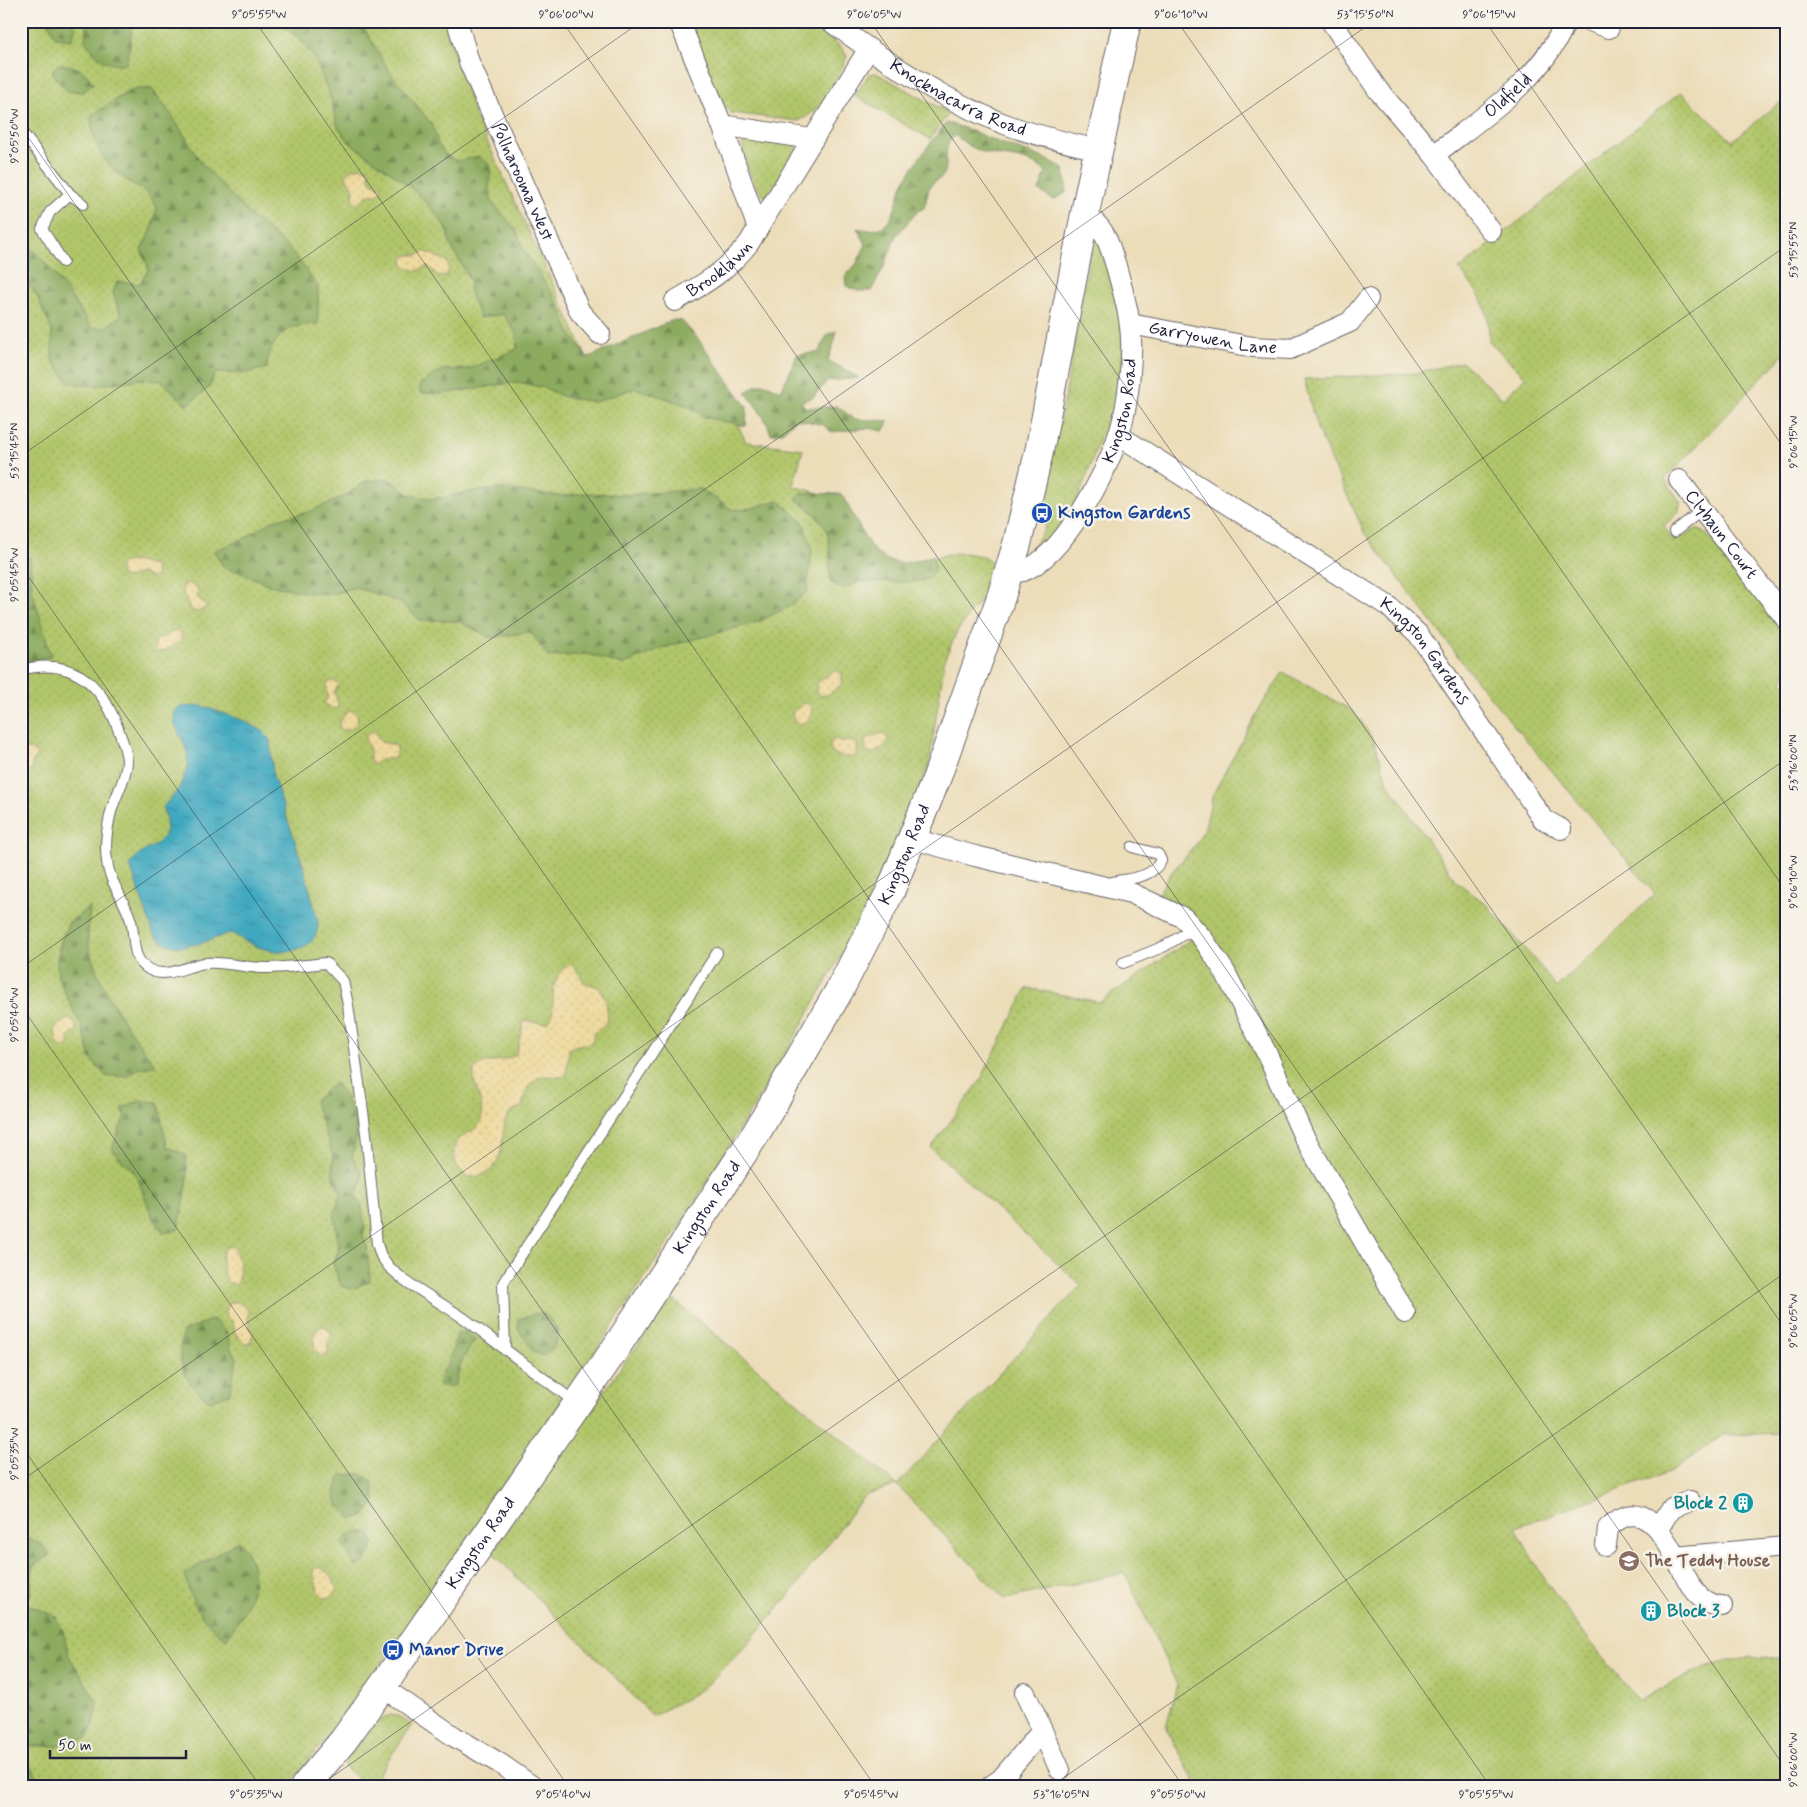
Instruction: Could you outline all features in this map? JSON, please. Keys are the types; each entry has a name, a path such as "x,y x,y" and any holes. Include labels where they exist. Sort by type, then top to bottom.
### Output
{"main road":[{"name":"Kingston Road","path":"305,1786 343,1741 382,1687 675,1259 802,1057 868,936 914,839 1008,572 1038,452 1098,150 1127,21"}],"street":[{"name":"Pollnarooma West","path":"457,21 469,62 580,312 600,334"},
{"name":"Brooklawn","path":"679,21 722,125 758,229"},
{"name":"Knocknacarra Road","path":"830,21 868,50 959,103 1011,126 1098,150"},
{"path":"1331,21 1378,90 1434,155 1492,231"},
{"name":"Oldfield","path":"1434,155 1525,81 1554,45 1566,21"},
{"path":"1590,21 1609,28"},
{"name":"Brooklawn","path":"675,302 720,274 734,262 758,229 811,139 868,50"},
{"path":"722,125 811,139"},
{"name":"Kingston Road","path":"1008,572 1022,571 1032,566 1054,546 1081,515 1118,435 1129,378 1130,324 1127,303 1106,237 1100,226 1085,217"},
{"name":"Garryowen Lane","path":"1130,324 1253,347 1290,349 1350,322 1368,299"},
{"name":"Kingston Gardens","path":"1118,435 1388,606 1418,634 1430,650 1543,819 1562,829"},
{"name":"Clybaun Court","path":"1680,480 1784,614"},
{"path":"914,839 1140,897 1184,918 1194,928 1225,972 1266,1052 1303,1135 1405,1313"},
{"path":"1658,1529 1671,1508 1690,1501"},
{"path":"1606,1546 1608,1528 1626,1516 1648,1520 1658,1529 1698,1597 1716,1606 1722,1606"},
{"path":"1674,1557 1786,1547"},
{"path":"382,1687 455,1738 499,1763 532,1786"},
{"path":"1025,1693 1060,1770"},
{"path":"991,1786 1000,1779 1042,1731"}],"lane":[{"path":"21,131 70,194 83,204"},
{"path":"34,238 42,229 50,212 70,194"},
{"path":"42,229 63,262"},
{"path":"1674,532 1702,510"},
{"path":"21,670 56,666 87,680 100,692 110,708 124,743 127,760 125,774 110,816 106,861 131,920 135,956 142,965 153,972 179,972 203,964 215,963 266,968 326,963 339,977 346,993 356,1053 377,1244 381,1256 389,1267 404,1280 465,1319 577,1404"},
{"path":"1104,887 1108,883 1144,876 1158,868 1161,860 1158,854 1132,847"},
{"path":"1123,963 1165,946 1194,928"},
{"path":"505,1350 503,1283 717,953"}],"green space":[{"path":"21,21 443,21 475,115 587,358 733,415 746,442 803,449 793,486 841,499 872,556 905,569 946,555 966,553 989,560 993,568 993,576 987,594 971,611 957,632 945,658 929,765 856,929 779,1065 680,1225 562,1401 357,1700 288,1786 21,1786"},
{"path":"74,21 75,29 72,40 56,38 48,22"},
{"path":"87,21 132,21 126,64 112,64 102,60 94,52 85,41"},
{"path":"280,21 360,21 389,71 433,126 438,144 446,155 457,161 479,156 491,166 489,186 492,202 516,230 524,250 559,305 570,333 587,358 673,320 682,321 699,340 747,407 746,426 704,417 689,406 635,388 595,402 564,397 545,388 518,382 441,394 420,393 420,384 442,370 469,369 517,349 516,333 503,314 480,318 470,293 470,280 450,244 446,227 427,203 408,185 349,142 338,127 330,96 315,59 299,38 286,29"},
{"path":"688,21 808,21 841,47 847,56 828,94 822,103 807,117 798,121 731,113 720,99"},
{"path":"59,64 79,69 87,75 93,85 83,92 67,91 56,79 52,70"},
{"path":"876,73 949,113 930,139 855,96 869,74"},
{"path":"132,89 152,89 173,117 202,164 248,213 290,249 318,286 318,324 297,326 283,333 271,349 267,368 243,374 215,373 209,388 187,405 162,381 140,379 94,386 69,383 52,359 52,331 37,296 21,275 21,268 31,248 56,276 92,328 104,328 121,316 113,293 117,281 139,284 149,269 141,250 151,231 157,208 148,193 129,182 106,161 94,137 91,116"},
{"path":"1681,92 1732,141 1786,98 1786,352 1665,479 1681,503 1678,513 1664,526 1674,541 1696,529 1704,532 1722,550 1786,636 1786,676 1783,680 1786,685 1786,1433 1723,1435 1672,1471 1516,1527 1528,1551 1556,1596 1588,1639 1639,1701 1707,1666 1751,1656 1759,1660 1786,1657 1786,1786 1197,1786 1166,1728 1177,1685 1125,1573 1004,1599 897,1485 1081,1285 931,1148 980,1081 1027,988 1100,1002 1190,940 1180,920 1157,896 1171,873 1197,843 1205,827 1213,794 1258,711 1283,672 1351,710 1361,721 1374,741 1388,783 1456,881 1486,904 1545,972 1556,988 1655,894 1476,680 1365,534 1317,429 1304,379 1415,373 1462,362 1503,399 1525,377 1489,341 1488,319 1482,302 1473,286 1459,269"},
{"path":"946,123 965,128 1056,164 1064,169 1067,192 1054,200 1039,191 1046,172 1040,167 1026,161 982,152 955,135 948,144 944,174 931,185 924,208 918,211 896,236 883,269 871,291 858,291 846,286 845,277 857,263 866,244 857,228 867,230 881,228 890,220 906,178"},
{"path":"743,138 797,146 798,151 766,197 756,187 748,170"},
{"path":"1095,239 1098,240 1115,291 1122,331 1122,372 1113,420 1107,424 1101,434 1075,503 1066,519 1042,547 1027,557 1044,530 1051,507 1041,504 1065,396 1092,242"},
{"path":"836,331 828,360 859,378 828,381 813,397 801,402 806,408 837,406 854,419 889,421 883,431 868,428 831,432 824,425 797,419 782,432 771,434 769,427 746,392 760,384 771,386 781,391 797,355 819,352 827,335"},
{"path":"390,479 410,495 434,499 474,491 503,489 560,496 588,493 624,495 701,489 733,510 749,509 778,500 803,522 812,548 807,592 790,606 758,622 662,648 622,665 588,654 549,657 530,632 491,638 458,621 420,620 399,602 355,587 333,594 310,593 269,585 237,571 224,568 214,551 243,539 274,520 309,512 345,496 366,481"},
{"path":"802,493 841,494 874,550 884,558 896,562 912,562 933,555 935,570 930,578 914,582 859,582 844,588 831,583 828,536 819,519 796,499"},
{"path":"30,557 32,589 51,656 26,662 21,660 21,558"},
{"path":"90,907 88,937 90,952 96,969 124,1022 156,1065 136,1069 128,1076 106,1076 91,1059 83,1030 58,978 57,959 61,941 69,922"},
{"path":"335,1083 347,1101 354,1118 356,1136 352,1158 362,1176 361,1185 355,1196 362,1207 365,1227 363,1235 367,1247 370,1281 352,1289 341,1286 333,1264 339,1248 334,1215 341,1193 333,1177 333,1155 314,1101"},
{"path":"140,1101 158,1102 167,1146 185,1155 187,1183 178,1230 164,1233 152,1216 138,1179 131,1168 112,1149 125,1115 122,1108"},
{"path":"673,1299 897,1485 864,1496 791,1593 742,1650 696,1693 653,1716 492,1552 622,1366"},
{"path":"542,1312 550,1319 559,1333 554,1347 543,1356 534,1352 518,1329 519,1319"},
{"path":"213,1319 227,1332 231,1349 237,1359 229,1394 210,1401 194,1387 183,1371 180,1352 184,1331"},
{"path":"458,1332 468,1333 475,1340 461,1362 455,1385 447,1387 439,1385 441,1373 448,1364"},
{"path":"360,1474 372,1481 375,1502 365,1515 353,1519 338,1504 335,1494 342,1475"},
{"path":"358,1531 370,1533 374,1543 366,1561 356,1567 342,1544 349,1534"},
{"path":"21,1533 42,1545 50,1555 33,1566 30,1596 25,1604 55,1616 63,1630 69,1656 98,1703 94,1724 87,1738 58,1746 21,1746"},
{"path":"238,1541 247,1554 252,1566 254,1579 248,1603 226,1639 204,1619 190,1593 185,1574"},
{"path":"391,1715 398,1716 412,1725 370,1786 367,1786 344,1767 344,1763 371,1728 377,1722"},
{"path":"21,1753 24,1761 32,1767 38,1779 31,1786 21,1786"}],"sand":[{"path":"361,167 369,170 370,181 381,187 382,190 376,195 367,195 358,204 353,200 354,189 345,176 352,169"},
{"path":"424,251 447,261 449,269 446,276 439,277 427,266 417,271 404,267 403,260 406,255 418,255"},
{"path":"133,561 154,566 157,575 152,578 140,573 128,578 121,576 120,566 125,562"},
{"path":"189,583 198,590 197,597 207,606 198,612 190,609 182,590 185,584"},
{"path":"176,630 182,635 181,640 165,651 157,652 154,649 156,640"},
{"path":"835,670 842,674 842,684 829,694 821,696 816,691 817,683"},
{"path":"333,680 339,685 334,692 339,706 335,709 324,704 328,696 326,684"},
{"path":"805,703 809,704 812,709 809,720 800,725 794,721 792,712"},
{"path":"348,710 354,711 358,717 357,723 350,729 340,729 339,723"},
{"path":"374,730 381,742 395,745 397,748 395,758 380,760 373,765 370,761 370,750 364,737"},
{"path":"882,733 889,739 885,746 873,754 866,752 865,739"},
{"path":"835,739 843,742 855,741 858,748 856,756 843,756 831,751 830,742"},
{"path":"27,749 34,750 37,756 32,763 32,770 23,774 21,772 23,753"},
{"path":"568,965 573,965 585,983 599,987 606,1001 608,1017 604,1026 594,1033 592,1042 569,1049 566,1074 563,1077 543,1076 535,1080 527,1089 522,1107 511,1111 506,1118 501,1148 493,1168 483,1174 469,1177 457,1165 454,1151 460,1139 476,1128 482,1115 474,1070 483,1064 516,1055 524,1021 544,1023 549,1021 552,1016 556,981 560,973"},
{"path":"69,1018 75,1022 77,1030 70,1035 68,1046 61,1048 56,1040 55,1027"},
{"path":"227,1246 234,1247 240,1266 238,1283 235,1285 227,1282 223,1268 222,1258"},
{"path":"231,1302 238,1302 248,1310 248,1322 253,1334 250,1343 246,1344 235,1333 233,1321 226,1318 225,1310"},
{"path":"325,1326 332,1335 328,1343 328,1354 321,1357 314,1348 315,1333 320,1327"},
{"path":"320,1567 332,1576 337,1589 331,1597 323,1598 318,1591 313,1571 315,1568"}],"water":[{"path":"202,706 242,720 263,731 270,740 273,776 304,868 318,922 317,931 313,939 300,948 274,951 256,946 230,933 190,946 169,945 153,932 130,865 139,855 157,844 165,834 166,818 163,807 179,789 188,766 187,751 174,722 175,711 180,707"}],"place":[{"name":"Kingston Gardens","path":"1042,513"},
{"name":"Block 2","path":"1743,1503"},
{"name":"The Teddy House","path":"1629,1561"},
{"name":"Block 3","path":"1651,1611"},
{"name":"Manor Drive","path":"393,1650"}]}
